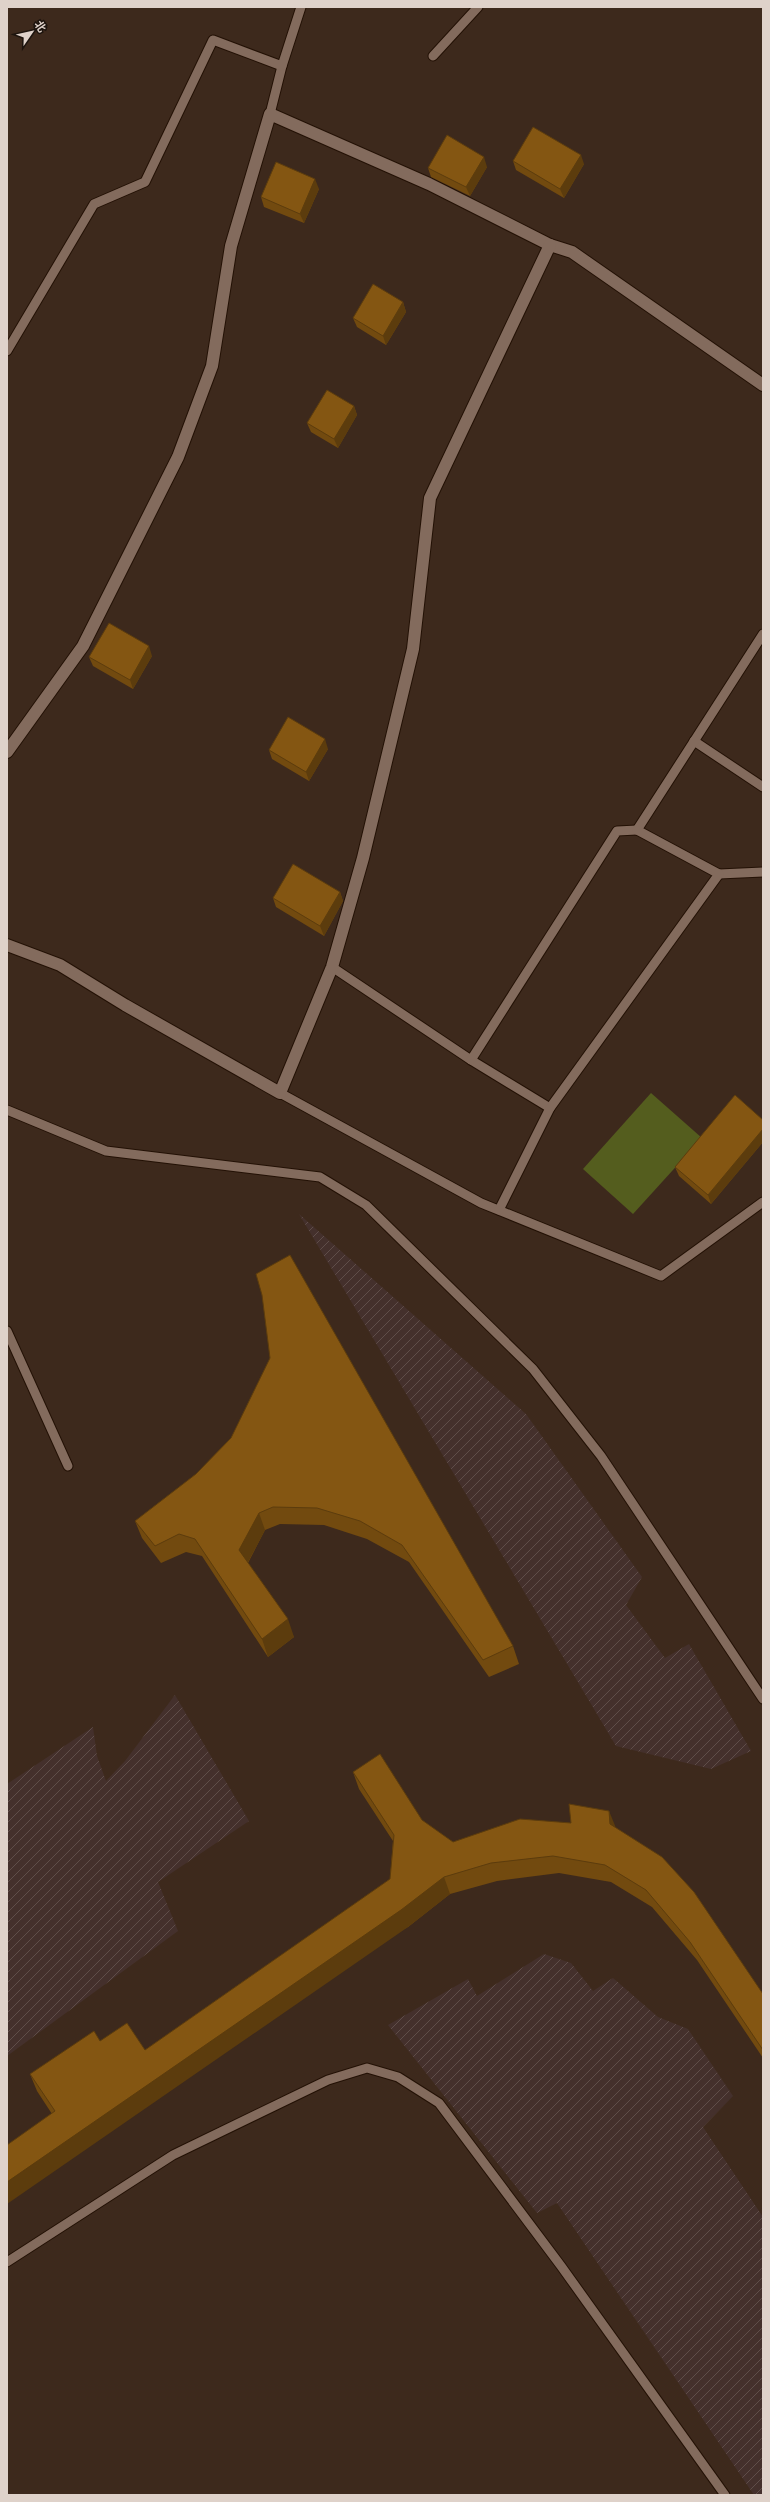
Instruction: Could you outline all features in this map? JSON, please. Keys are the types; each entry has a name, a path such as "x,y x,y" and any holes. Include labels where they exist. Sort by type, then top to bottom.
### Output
{"street":[{"path":"7,752 83,646 178,457 212,366 231,246 270,114 429,184 550,245 572,252 763,385"},
{"path":"7,945 60,964 125,1005 280,1093 332,967 363,858 413,649 430,498 550,245"}],"lane":[{"path":"270,114 282,66 301,7"},
{"path":"433,56 478,7"},
{"path":"7,352 94,204 145,182 212,40 282,66"},
{"path":"637,830 763,634"},
{"path":"694,741 763,787"},
{"path":"471,1060 617,831 637,830 719,874 763,872"},
{"path":"499,1210 550,1108 719,874"},
{"path":"332,967 471,1060 550,1108"},
{"path":"280,1093 481,1203 661,1276 763,1202"},
{"path":"7,1110 106,1151 320,1177 366,1205 533,1369 601,1456 763,1699"},
{"path":"7,1331 68,1466"},
{"path":"7,2262 173,2155 328,2080 367,2068 398,2077 439,2103 562,2266 725,2495"}],"shaded area":[{"path":"299,1214 526,1414 642,1577 626,1605 665,1658 689,1644 751,1751 711,1769 616,1746"},
{"path":"175,1695 249,1821 158,1882 178,1931 7,2056 7,1784 93,1727 97,1756 106,1781 125,1761"},
{"path":"544,1954 571,1963 593,1991 613,1978 658,2017 688,2029 733,2096 703,2127 763,2217 763,2495 754,2495 557,2203 537,2213 388,2025 468,1979 477,1996"}],"green space":[{"path":"651,1093 702,1138 633,1214 583,1169"}],"building":[{"path":"533,127 581,155 560,189 513,161"},
{"path":"447,135 484,157 466,187 428,168"},
{"path":"276,162 315,179 300,214 261,197"},
{"path":"373,284 403,302 383,336 353,318"},
{"path":"327,390 354,406 334,439 307,423"},
{"path":"109,623 149,646 130,680 89,657"},
{"path":"288,717 325,739 306,772 269,750"},
{"path":"293,864 340,892 320,926 273,898"},
{"path":"735,1095 763,1120 763,1129 708,1195 675,1167"},
{"path":"290,1255 513,1646 483,1660 402,1545 360,1521 317,1508 273,1507 259,1513 239,1550 288,1619 262,1639 195,1539 179,1534 155,1546 135,1521 196,1474 231,1438 270,1358 262,1295 256,1274"},
{"path":"380,1754 422,1820 453,1842 520,1819 571,1823 569,1804 609,1811 610,1824 662,1857 694,1892 763,1994 763,2050 690,1942 646,1890 605,1865 553,1856 491,1863 444,1877 401,1910 7,2182 7,2145 55,2111 30,2074 94,2031 100,2041 127,2023 145,2050 390,1879 394,1835 353,1772"}]}
